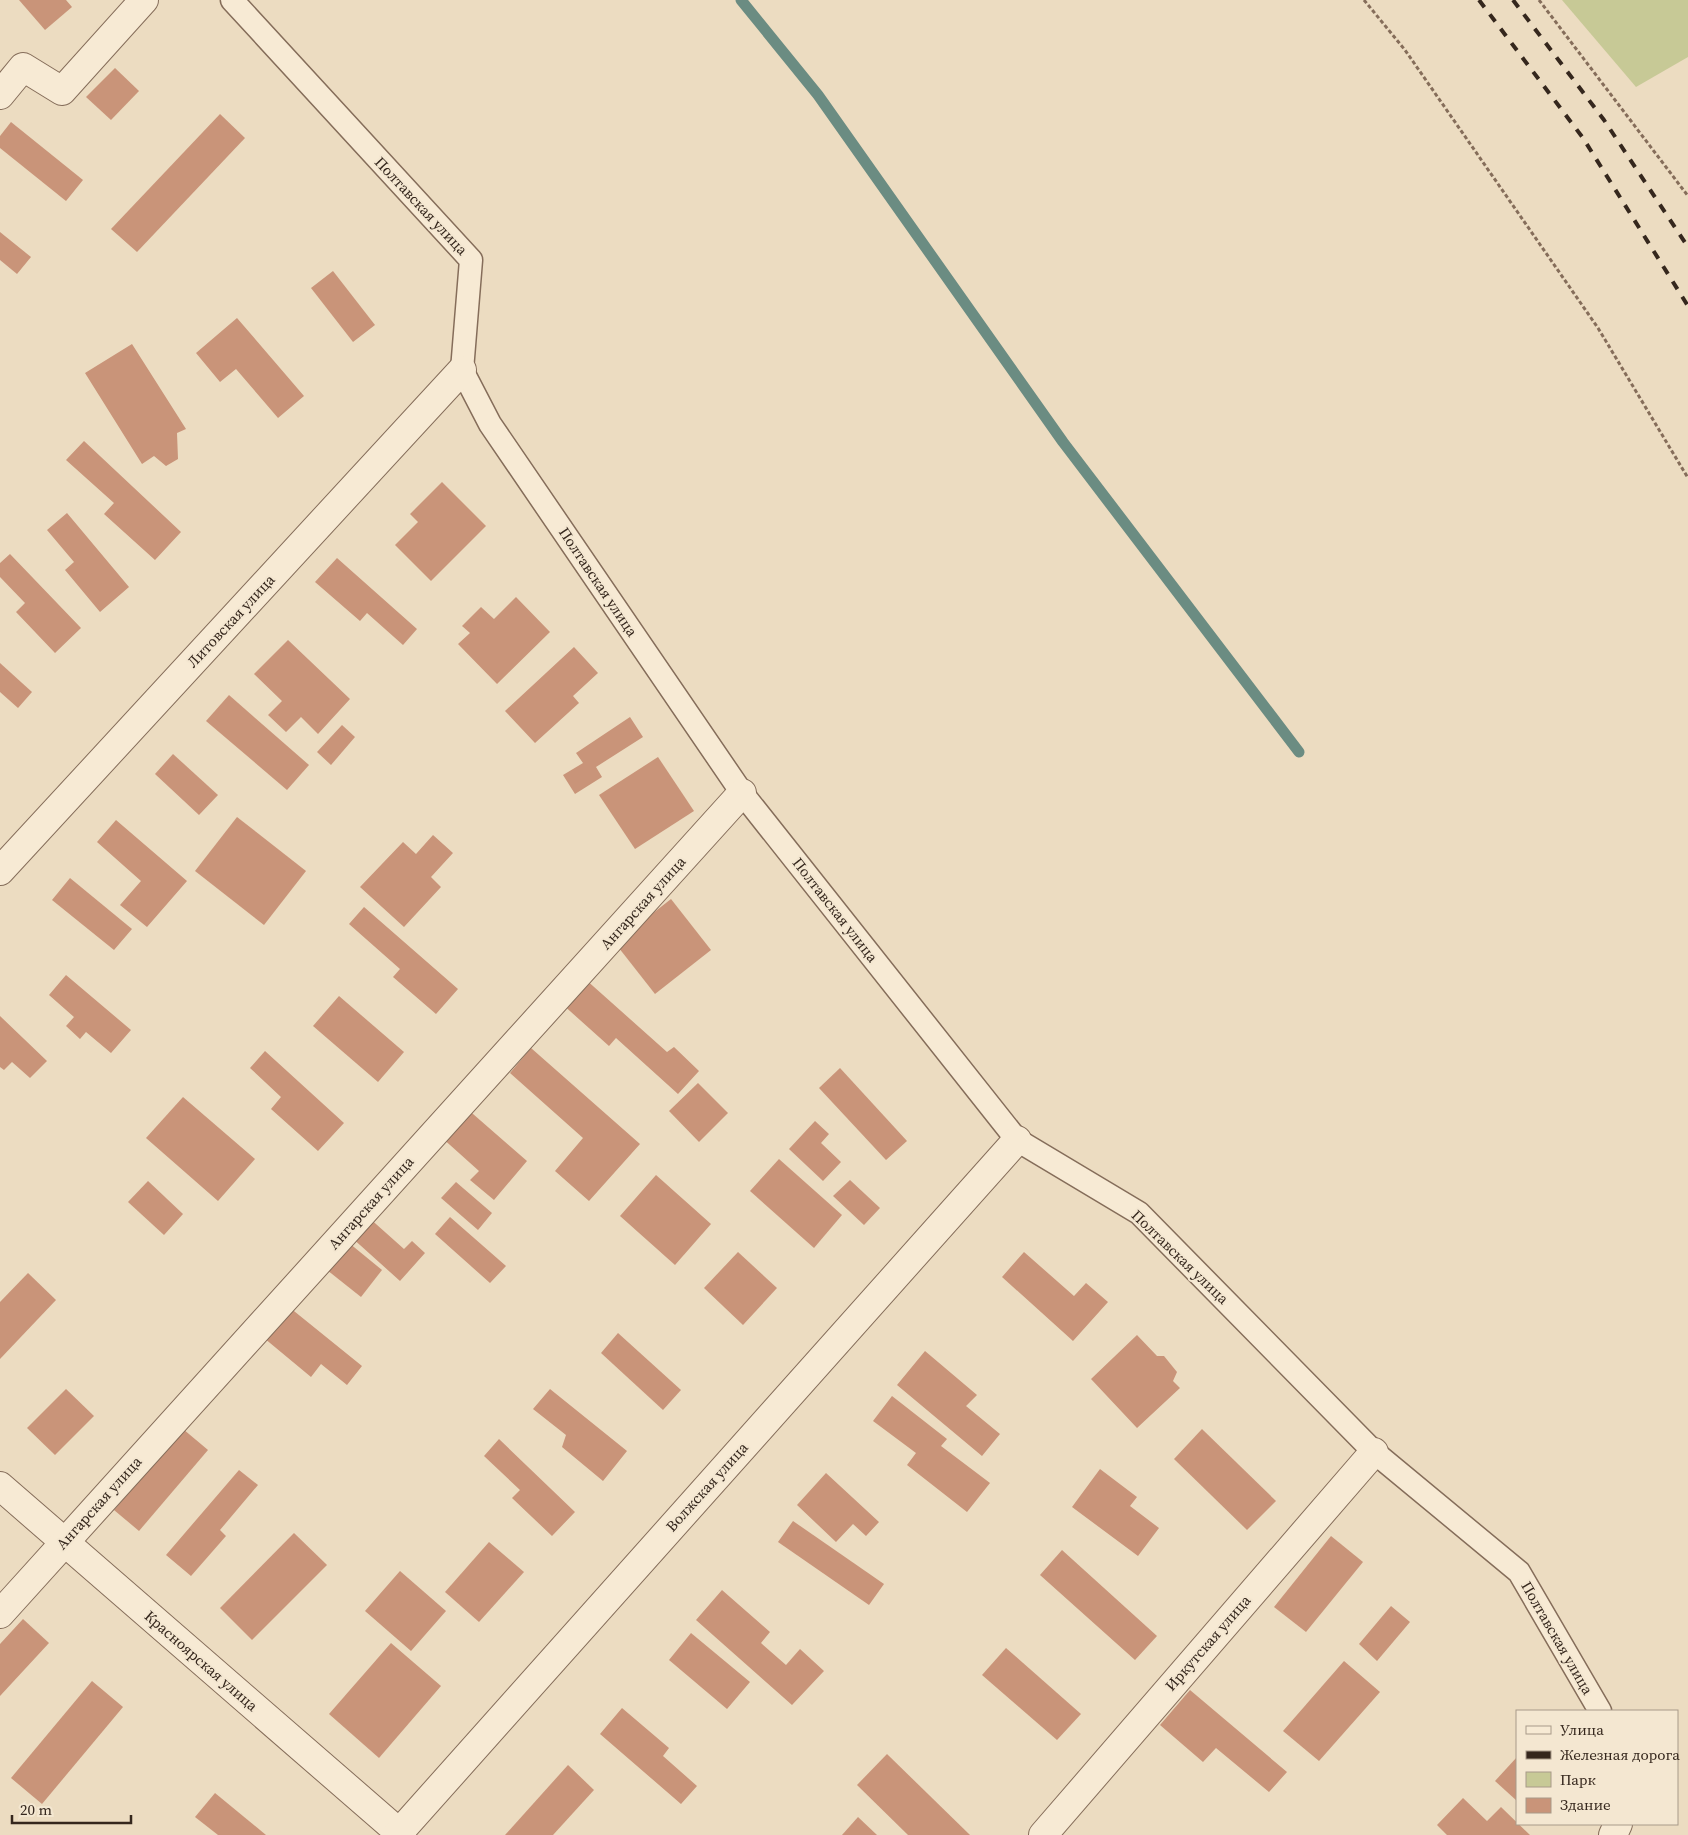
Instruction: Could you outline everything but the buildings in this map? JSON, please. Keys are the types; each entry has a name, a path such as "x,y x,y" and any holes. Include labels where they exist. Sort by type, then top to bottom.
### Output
{"street":[{"path":"0,94 23,67 62,91 144,0"},
{"name":"Литовская улица","path":"0,871 462,370"},
{"name":"Ангарская улица","path":"0,1614 742,793"},
{"name":"Волжская улица","path":"399,1834 1017,1140"},
{"name":"Иркутская улица","path":"1042,1835 1374,1452"},
{"name":"Красноярская улица","path":"0,1486 399,1834"}],"lane":[{"name":"Полтавская улица","path":"232,0 471,260 462,370 490,424 742,793 1017,1140 1139,1213 1374,1452 1519,1572 1599,1710"}],"path":[{"path":"1364,0 1405,50 1598,328 1688,478"},
{"path":"1539,0 1688,196"}],"green space":[{"path":"1562,0 1688,0 1688,57 1636,87"}],"waterway":[{"path":"741,0 818,95 1063,442 1299,752"}],"railway":[{"path":"1479,0 1583,138 1688,306"},
{"path":"1513,0 1604,120 1688,247"}]}
